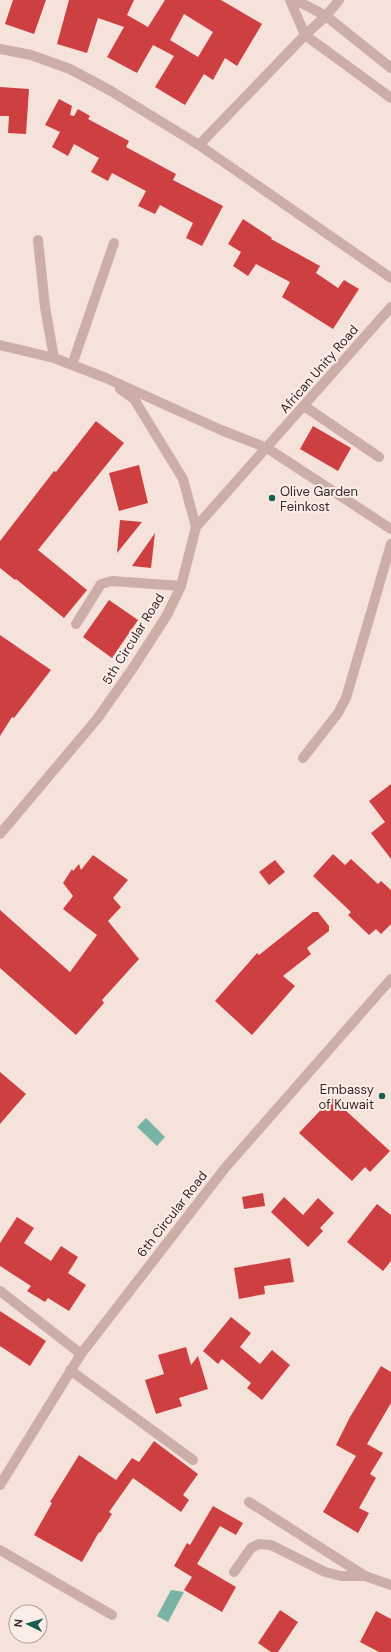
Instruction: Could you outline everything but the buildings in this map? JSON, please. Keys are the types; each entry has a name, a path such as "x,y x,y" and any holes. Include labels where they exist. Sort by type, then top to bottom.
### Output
{"street":[{"path":"290,0 305,35 391,98"},
{"path":"296,0 326,16 391,68"},
{"path":"199,145 305,35 326,16 339,0"},
{"path":"0,49 31,55 70,70 111,91 199,145 391,278"},
{"path":"38,240 45,307 54,358"},
{"path":"72,365 114,243"},
{"name":"African Unity Road","path":"267,448 391,307"},
{"path":"0,345 54,358 106,378 221,430 267,448 391,529"},
{"path":"106,378 134,399 148,420 183,479 196,527"},
{"path":"304,406 379,457"},
{"name":"5th Circular Road","path":"0,834 97,719 133,668 167,615 181,586 196,527 267,448"},
{"path":"303,758 338,713 346,698 391,544"},
{"path":"76,624 101,584 112,581 181,586"},
{"name":"6th Circular Road","path":"0,1485 81,1354 225,1168 391,979"},
{"path":"0,1291 81,1354"},
{"path":"70,1370 193,1460"},
{"path":"249,1502 365,1576 391,1585"},
{"path":"234,1572 251,1548 259,1544 271,1545 325,1572 341,1576 365,1576"},
{"path":"0,1550 112,1615"}],"water":[{"path":"146,1118 165,1137 157,1146 137,1127"},
{"path":"171,1590 184,1592 168,1622 157,1616"}],"place":[{"name":"Olive Garden Feinkost","path":"272,498"},
{"name":"Embassy of Kuwait","path":"382,1096"}]}
